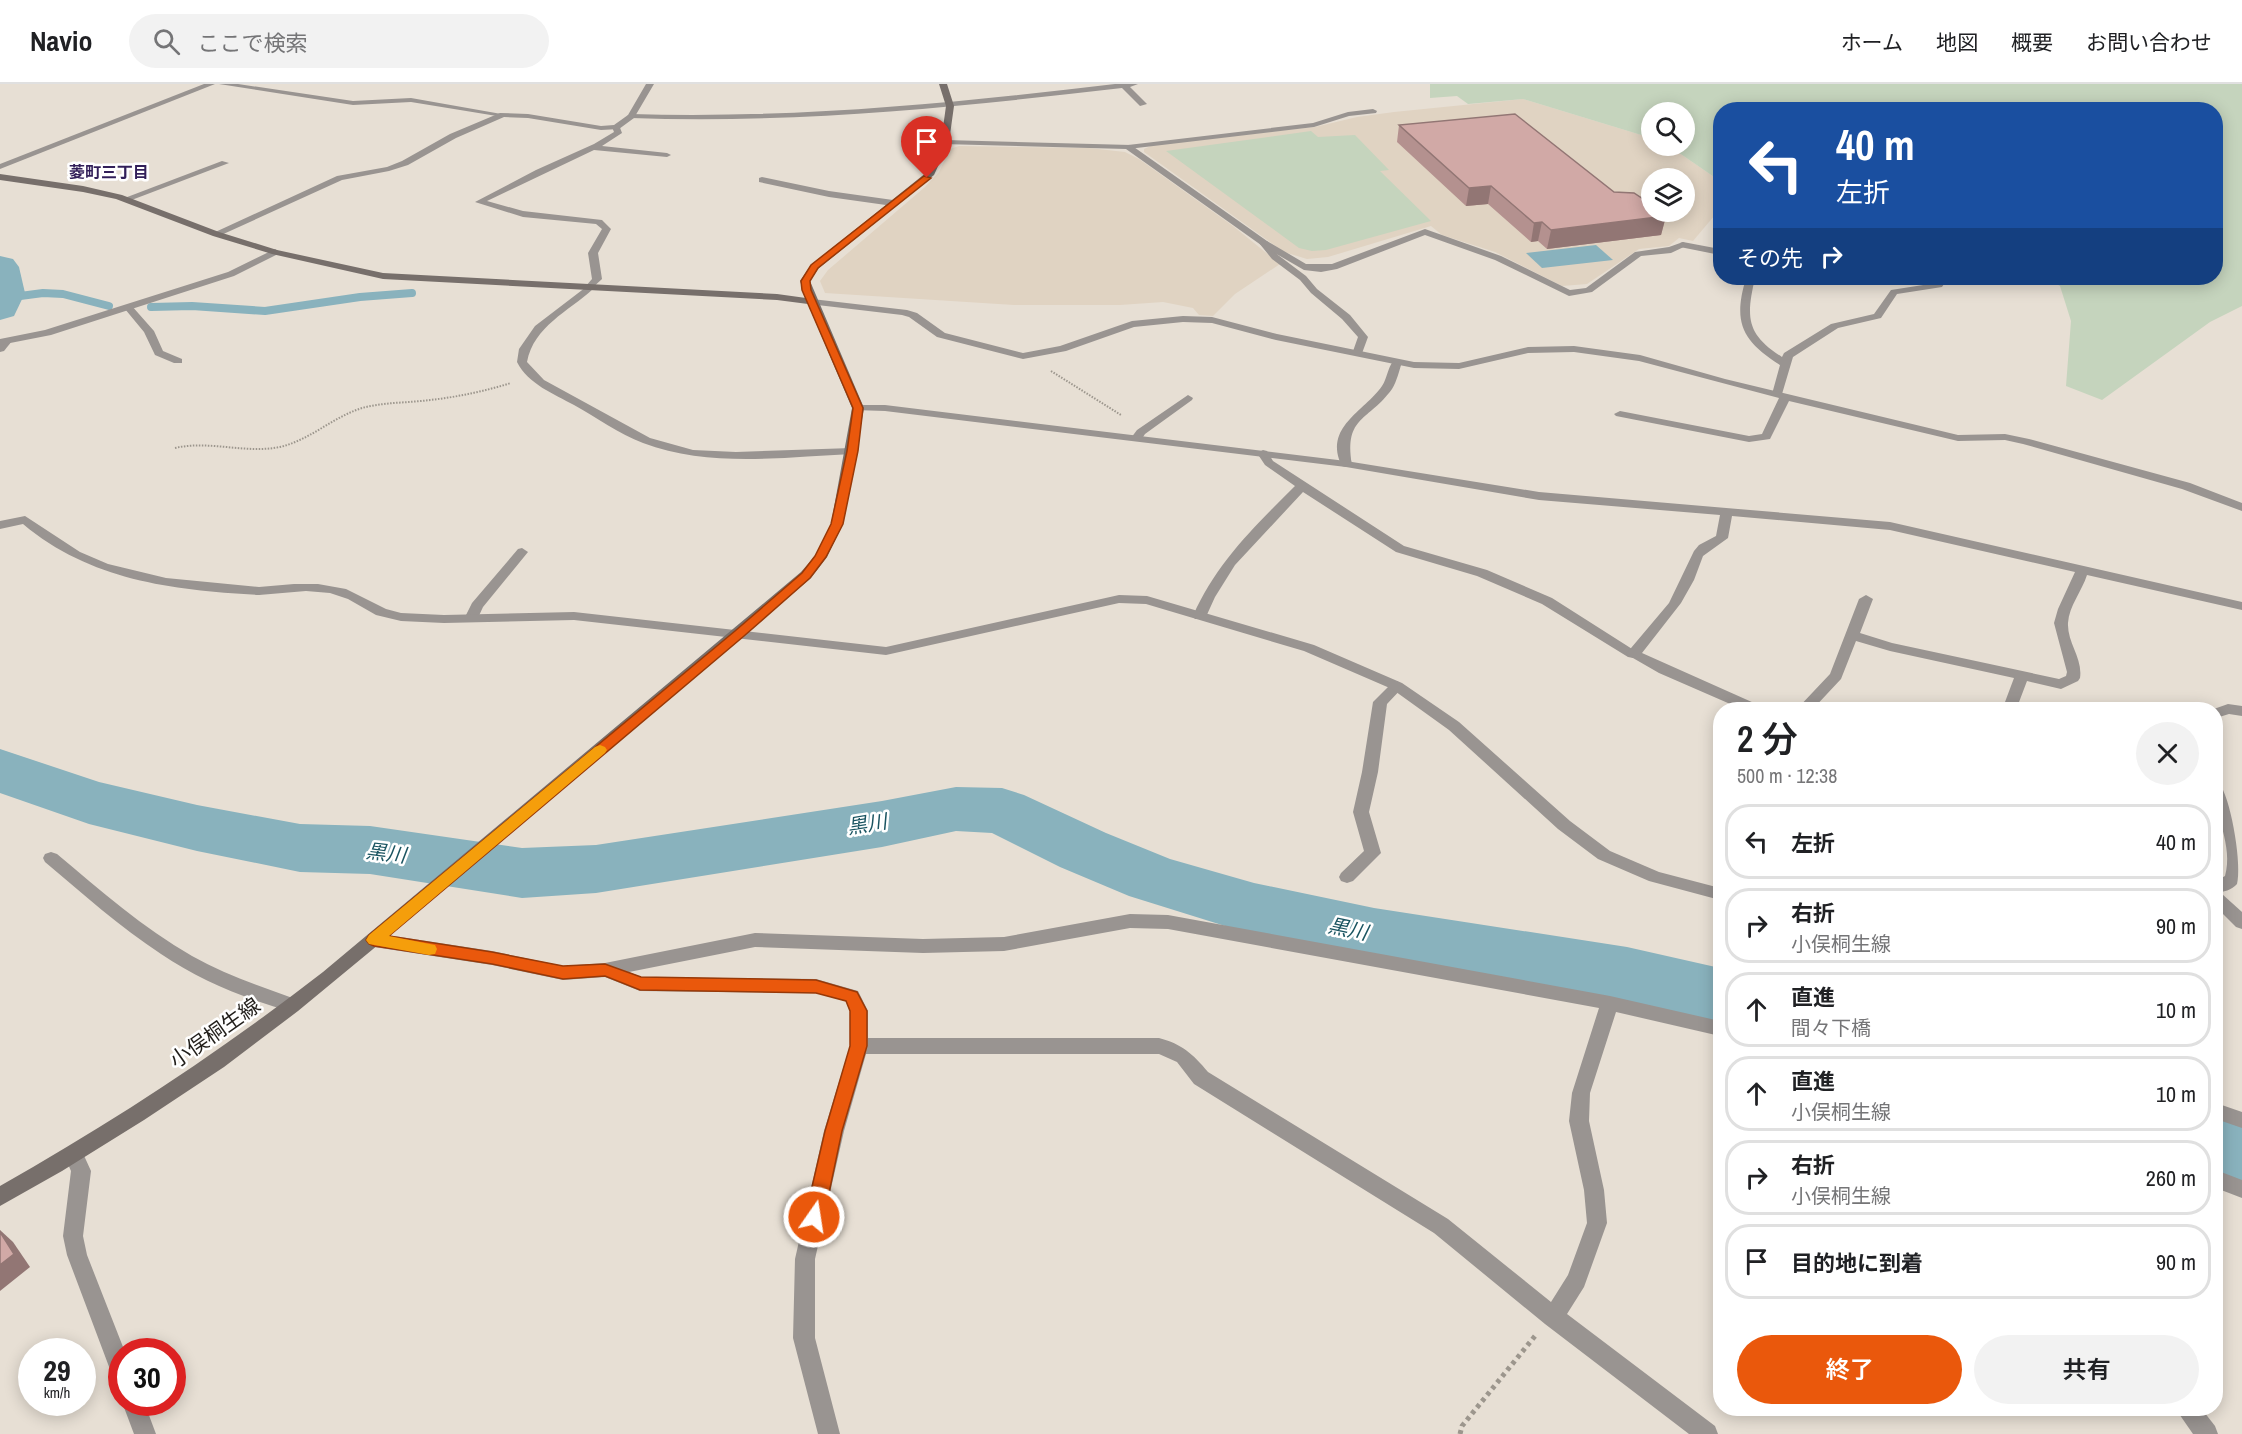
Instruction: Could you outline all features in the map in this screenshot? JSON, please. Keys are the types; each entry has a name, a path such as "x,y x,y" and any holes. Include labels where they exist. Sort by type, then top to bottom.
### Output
{"main road":[{"path":"739,633 806,575 821,557 837,524 852,451 858,408 812,303 805,281 814,267 927,178 939,159 945,142 950,106 943,84"},
{"path":"0,177 83,189 126,200 216,234 275,252 383,276 777,297 812,303"},
{"name":"小俣桐生線","path":"0,1197 74,1155 218,1060 292,1005 374,940 739,633"}],"street":[{"path":"0,167 211,84"},
{"path":"223,84 353,104 411,100 601,128 616,127 632,116 650,84"},
{"path":"632,116 776,117 950,106 1134,84"},
{"path":"1124,85 1143,104"},
{"path":"945,142 1128,147 1314,125 1348,114 1373,111"},
{"path":"216,234 340,178 389,169 405,163 453,136 503,115"},
{"path":"616,127 618,132 594,148 538,172 478,202 523,214 599,222 607,229 593,253 597,279 535,330 522,356 522,362 533,377 646,440 693,453 736,455 852,451"},
{"path":"1128,147 1264,243 1304,267 1321,269 1334,267 1425,232 1498,258 1569,293 1589,290 1638,254 1671,250 1683,244 1713,250"},
{"path":"594,148 667,155"},
{"path":"126,200 225,164"},
{"path":"762,180 829,195 893,203"},
{"path":"1264,243 1275,257 1303,278 1314,291 1346,317 1364,337 1357,354"},
{"path":"2,344 47,333 231,274 275,252"},
{"path":"1748,285 1742,312 1745,323 1759,348 1786,364"},
{"path":"1620,414 1749,440 1760,440 1766,437 1781,395 1788,355 1834,326 1878,316 1894,292 1939,285"},
{"path":"812,303 903,312 913,315 941,335 1002,352 1029,356 1062,349 1131,324 1189,319 1222,322 1257,333 1397,362 1459,366 1528,350 1574,349 1640,358 1958,438 2005,437 2025,441 2186,486 2242,507"},
{"path":"128,307 149,331 159,352 178,361"},
{"path":"1346,464 1344,457 1348,425 1385,391 1397,362"},
{"path":"1137,438 1146,428 1188,398"},
{"path":"858,408 885,408 1263,453 1346,464 1539,496 1890,526 2242,606"},
{"path":"1263,453 1269,463 1400,549 1482,573 1536,596 1633,654 1664,670 1739,702"},
{"path":"1200,616 1205,602 1238,551 1302,486"},
{"path":"1633,654 1657,629 1675,604 1688,580 1697,555 1720,540 1726,532 1726,513"},
{"path":"0,525 25,520 53,543 122,573 152,581 259,591 320,586 354,597 381,614 442,619 534,614 575,616 739,633 787,642 886,651 1119,599 1147,600 1309,648 1397,686 1454,726 1564,825 1604,855 1655,877 1713,892"},
{"path":"472,617 477,606 522,552"},
{"path":"1852,635 1890,647 2061,684 2073,678 2075,672 2062,638 2061,622 2082,571"},
{"path":"1811,702 1836,676 1866,599"},
{"path":"2012,702 2022,676"},
{"path":"1347,876 1373,854 1361,812 1370,772 1380,702 1397,686"},
{"path":"2223,711 2242,711"},
{"path":"2223,806 2241,846 2240,862 2235,876 2223,885"},
{"path":"51,858 122,916 186,961 268,998 292,1005"},
{"path":"2223,904 2242,922"},
{"path":"374,940 492,958 563,973 605,970 755,940 922,946 1004,944 1130,921 1168,922 1610,1004 1713,1026"},
{"path":"605,970 640,984 816,986 852,996 859,1011 859,1046 834,1131 805,1259 804,1338 829,1434"},
{"path":"1553,1317 1577,1280 1597,1223 1594,1190 1579,1121 1581,1093 1610,1004"},
{"path":"859,1046 1159,1046 1173,1049 1183,1054 1201,1078 1441,1226 1553,1317 1707,1434"},
{"path":"2223,1113 2242,1120"},
{"path":"74,1155 81,1171 73,1236 77,1255 109,1338"},
{"path":"2223,1182 2242,1189"},
{"path":"138,1416 145,1434"},
{"path":"2192,1416 2207,1434"}],"path":[{"path":"1029,356 1036,364 1065,378 1105,406 1146,428"},
{"path":"175,448 188,443 245,450 279,448 311,435 346,413 364,407 448,398 533,377"},
{"path":"1460,1434 1462,1426 1537,1333"}],"shaded area":[{"path":"1523,99 1641,135 1641,156 1684,156 1713,176 1713,217 1693,241 1679,238 1669,246 1639,249 1587,284 1562,286 1495,252 1442,235 1431,226 1328,257 1307,259 1284,252 1144,152 1144,149 1153,145 1315,127 1357,117 1394,112"},
{"path":"959,146 1089,148 1125,152 1139,159 1233,226 1280,264 1235,294 1213,316 1199,315 1193,308 1163,302 1120,305 1014,305 825,293 820,281 828,270 925,187 939,172 950,149"}],"green space":[{"path":"1430,84 2242,84 2242,306 2210,322 2102,400 2066,386 2071,321 2058,285 2223,285 2223,102 1713,102 1713,176 1684,156 1695,156 1695,102 1641,102 1641,135 1523,99 1468,104 1457,96 1430,98"},
{"path":"1311,131 1318,137 1355,135 1389,170 1380,171 1431,221 1326,250 1312,251 1299,248 1166,151"}],"water":[{"path":"1596,245 1613,260 1542,268 1526,253"}],"building":[{"path":"1515,114 1614,192 1634,193 1641,198 1641,219 1551,230 1542,222 1534,223 1491,186 1469,188 1399,125"},
{"path":"0,1232 14,1254 0,1265"}],"waterway":[{"name":"黒川","path":"0,267 6,293 0,308"},
{"path":"5,298 43,293 63,294 109,306"},
{"path":"151,307 192,306 265,311 360,297 412,293"},
{"name":"黒川","path":"0,770 89,802 197,828 300,848 370,850 522,873 596,869 882,824 956,809 1002,811 1083,850 1152,878 1254,909 1374,935 1627,975 1713,995"},
{"name":"黒川","path":"2223,1151 2242,1158"}],"slow traffic":[{"path":"429,949 374,940 600,750"}],"district":[{"name":"菱町三丁目","path":"109,172"}],"route":[{"path":"814,1217 834,1131 859,1046 859,1011 852,996 816,986 640,984 605,970 563,973 492,958 374,940 739,633 806,575 821,557 837,524 858,408 805,281 814,267 927,178"}]}
